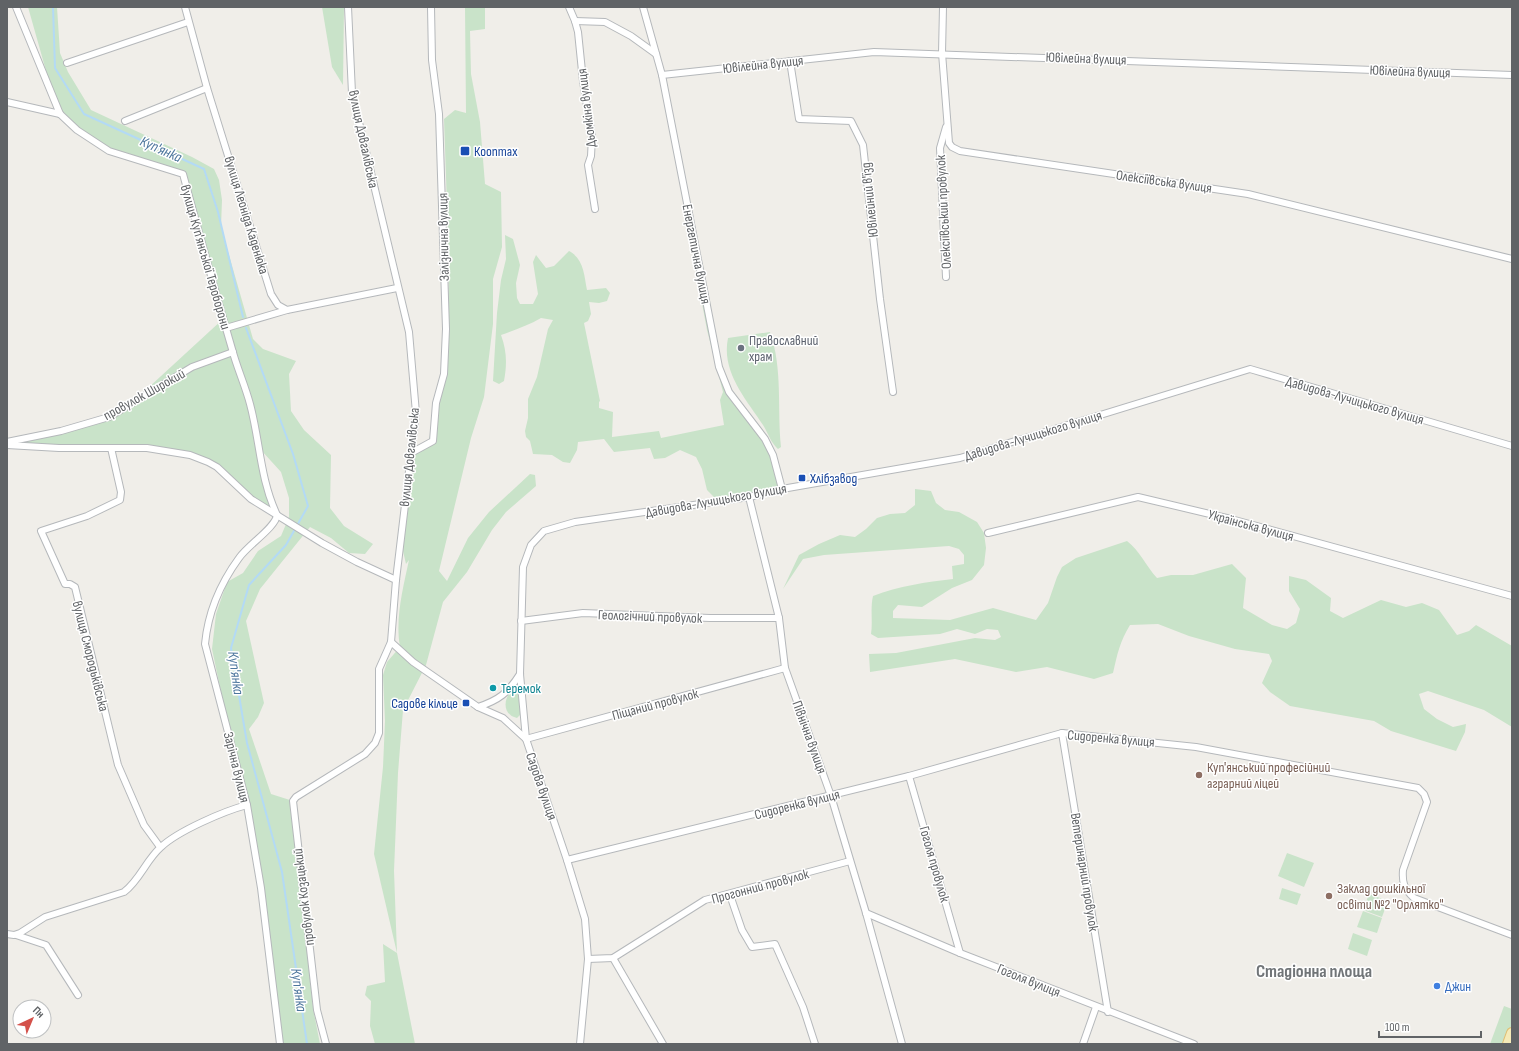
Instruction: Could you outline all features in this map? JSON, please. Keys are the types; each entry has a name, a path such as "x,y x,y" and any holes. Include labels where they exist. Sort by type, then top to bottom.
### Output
{"main road":[{"path":"1508,1044 1512,1033"}],"street":[{"name":"вулиця Куп'янської Тероборони","path":"16,7 60,114 77,130 109,151 183,174 226,328 246,390 257,430 260,460 266,485 277,515"},
{"name":"вулиця Леоніда Каденюка","path":"186,7 188,22 207,88 271,294 278,305 287,310"},
{"name":"вулиця Довгалівська","path":"296,797 365,754 375,743 379,733 379,669 391,642 396,580 416,413 409,332 397,288 352,93 348,7"},
{"name":"Залізнична вулиця","path":"411,453 434,440 436,403 444,374 446,329 442,254 442,179 439,114 432,60 432,7"},
{"name":"Дьомкіна вулиця","path":"569,7 575,21 592,137 591,156 588,165 595,209"},
{"name":"Енергетична вулиця","path":"643,7 662,75 719,368 728,392 764,440 773,456 782,489"},
{"name":"Олексіївська вулиця","path":"943,7 942,53 949,143 952,147 960,151 1248,194 1512,259"},
{"path":"575,21 605,22 631,36 656,54"},
{"path":"68,63 188,22"},
{"name":"Ювілейна вулиця","path":"662,75 874,52 942,53 1512,74"},
{"name":"Ювілейний в'їзд","path":"790,61 799,119 851,121 863,145 880,299 893,392"},
{"path":"125,121 207,88"},
{"path":"7,102 60,114"},
{"name":"Олексіївський провулок","path":"946,277 940,148 947,124"},
{"path":"226,328 287,310 397,288"},
{"name":"провулок Широкий","path":"7,442 61,431 109,417 192,367 233,352"},
{"name":"Давидова-Лучицького вулиця","path":"544,531 575,522 749,497 782,489 960,458 1250,369 1512,446"},
{"path":"7,445 59,448 166,450 208,462 226,474 244,493 277,515 357,562 396,580"},
{"name":"вулиця Смородьківська","path":"111,448 121,492 120,500 87,516 41,531 65,584 70,584 75,587 118,764 144,825 160,847"},
{"name":"Північна вулиця","path":"749,497 779,618 785,668 831,796 866,913 902,1044"},
{"name":"Українська вулиця","path":"988,533 1138,497 1231,519 1512,596"},
{"name":"Зарічна вулиця","path":"277,515 276,522 256,539 239,558 212,606 207,626 205,644 247,805 261,888 280,1044"},
{"name":"Садова вулиця","path":"544,531 530,545 523,567 520,674 526,739 567,860 585,919 588,959 580,1044"},
{"name":"Геологічний провулок","path":"521,621 583,613 710,618 779,618"},
{"path":"391,642 413,662 478,707 502,718 526,739"},
{"name":"Піщаний провулок","path":"526,739 785,668"},
{"path":"478,707 496,701 520,674"},
{"name":"Сидоренка вулиця","path":"567,860 909,776 1062,733 1158,742 1211,749 1418,788 1424,794 1427,802 1403,870 1402,880 1405,890 1414,898 1512,935"},
{"name":"Ветеринарний провулок","path":"1062,733 1108,1012"},
{"name":"Гоголя провулок","path":"909,776 960,953"},
{"name":"провулок Козацький","path":"296,797 293,801 293,813 317,1010 326,1044"},
{"path":"14,935 45,917 124,892 133,885 160,847 176,836 222,813 247,805"},
{"name":"Прогонний провулок","path":"588,959 613,958 705,900 730,895 850,862"},
{"path":"730,895 742,930 752,947 775,944 803,1007 815,1044"},
{"name":"Гоголя вулиця","path":"866,913 960,953 1108,1012 1194,1044"},
{"path":"7,934 46,945 78,995"},
{"path":"613,958 663,1044"},
{"path":"1083,1044 1096,1007"}],"green space":[{"path":"28,7 57,7 60,53 68,72 91,110 192,157 214,169 219,180 222,200 221,227 253,339 263,349 296,361 289,374 291,411 304,430 331,455 330,508 344,526 373,544 365,554 349,553 331,538 310,527 260,589 246,621 264,703 258,717 249,729 271,794 293,801 313,1008 320,1044 279,1044 257,863 212,649 216,614 227,582 243,573 258,551 281,536 289,517 289,498 281,472 261,450 262,471 277,515 251,499 217,467 166,450 7,444 105,418 125,407 148,388 223,319 183,174 120,154 91,139 60,114 54,99"},
{"path":"322,7 344,7 343,85 332,67"},
{"path":"465,7 485,7 485,29 470,31 471,74 480,122 485,184 501,192 502,247 493,279 493,324 484,397 471,438 439,571 447,581 468,538 489,512 530,474 535,475 536,486 506,512 492,530 467,572 443,602 426,665 403,710 398,773 394,871 397,953 374,854 383,767 385,721 383,675 387,662 400,647 398,626 399,615 409,560 406,564 403,551 413,455 427,448 447,365 449,264 444,119 455,110 466,113"},
{"path":"505,235 513,239 520,265 516,283 517,298 520,304 533,304 538,294 533,262 536,255 546,268 554,266 569,251 578,258 584,273 587,290 606,288 610,293 607,301 599,303 589,302 591,314 588,321 584,323 600,401 599,408 613,412 612,437 659,431 661,438 724,425 720,400 723,392 707,330 699,287 728,392 764,438 782,489 719,502 707,490 702,469 696,457 680,450 665,458 654,459 650,448 614,452 604,439 578,442 577,450 570,463 563,462 552,455 533,454 530,441 526,437 525,431 528,418 528,399 537,377 548,329 553,320 541,318 501,335 506,358 504,381 499,384 493,381 497,313 501,280 506,259"},
{"path":"770,332 777,360 781,447 778,449 771,441 763,425 736,384 728,362 727,350 728,338"},
{"path":"915,489 931,491 936,503 945,510 959,512 977,522 984,533 986,548 984,565 972,580 952,588 922,607 898,605 893,611 893,618 950,620 993,608 1036,620 1048,603 1062,567 1076,558 1127,541 1136,549 1157,578 1171,575 1193,575 1232,564 1246,578 1243,608 1272,625 1287,629 1296,623 1300,609 1289,591 1289,576 1306,580 1331,598 1330,611 1343,618 1381,600 1406,607 1422,603 1439,610 1457,635 1469,631 1476,625 1512,646 1512,727 1484,710 1428,691 1419,694 1424,709 1437,719 1453,727 1466,724 1465,732 1456,751 1391,731 1374,721 1290,706 1270,692 1262,683 1272,661 1269,654 1235,649 1189,636 1158,624 1130,625 1121,642 1113,673 1094,679 1047,667 1016,672 955,659 870,672 869,654 896,653 975,638 995,640 1001,637 998,630 987,629 975,634 957,629 940,634 878,638 871,634 873,596 913,585 953,579 952,566 964,564 964,555 959,549 949,546 824,555 803,559 783,589 799,555 840,535 855,537 877,518 890,514 905,513 915,505"},
{"path":"519,687 521,714 517,718 508,712 506,703 510,693"},
{"path":"1287,853 1314,863 1304,887 1278,876"},
{"path":"1282,888 1301,894 1297,905 1279,899"},
{"path":"1369,894 1388,901 1382,917 1363,910"},
{"path":"1363,911 1382,918 1377,933 1357,927"},
{"path":"1353,933 1372,940 1367,956 1348,949"},
{"path":"383,944 397,953 415,1044 375,1044 370,1026 371,1001 365,995 367,986 385,982"},
{"path":"1504,1006 1512,1009 1512,1044 1490,1044"}],"waterway":[{"name":"Куп'янка","path":"53,7 55,68 84,114 204,169 218,212 243,317"},
{"name":"Куп'янка","path":"246,328 293,454 308,506 286,545 249,585 231,648 247,743 282,872 307,1044"}],"place":[{"name":"Кооптах","path":"465,151"},
{"name":"Православний храм","path":"741,348"},
{"name":"Хлібзавод","path":"802,478"},
{"name":"Теремок","path":"493,688"},
{"name":"Садове кільце","path":"466,703"},
{"name":"Куп'янський професійний аграрний ліцей","path":"1199,775"},
{"name":"Заклад дошкільної освіти №2 \"Орлятко\"","path":"1329,896"},
{"name":"Джин","path":"1437,986"}],"district":[{"name":"Стадіонна площа","path":"1314,971"}]}
